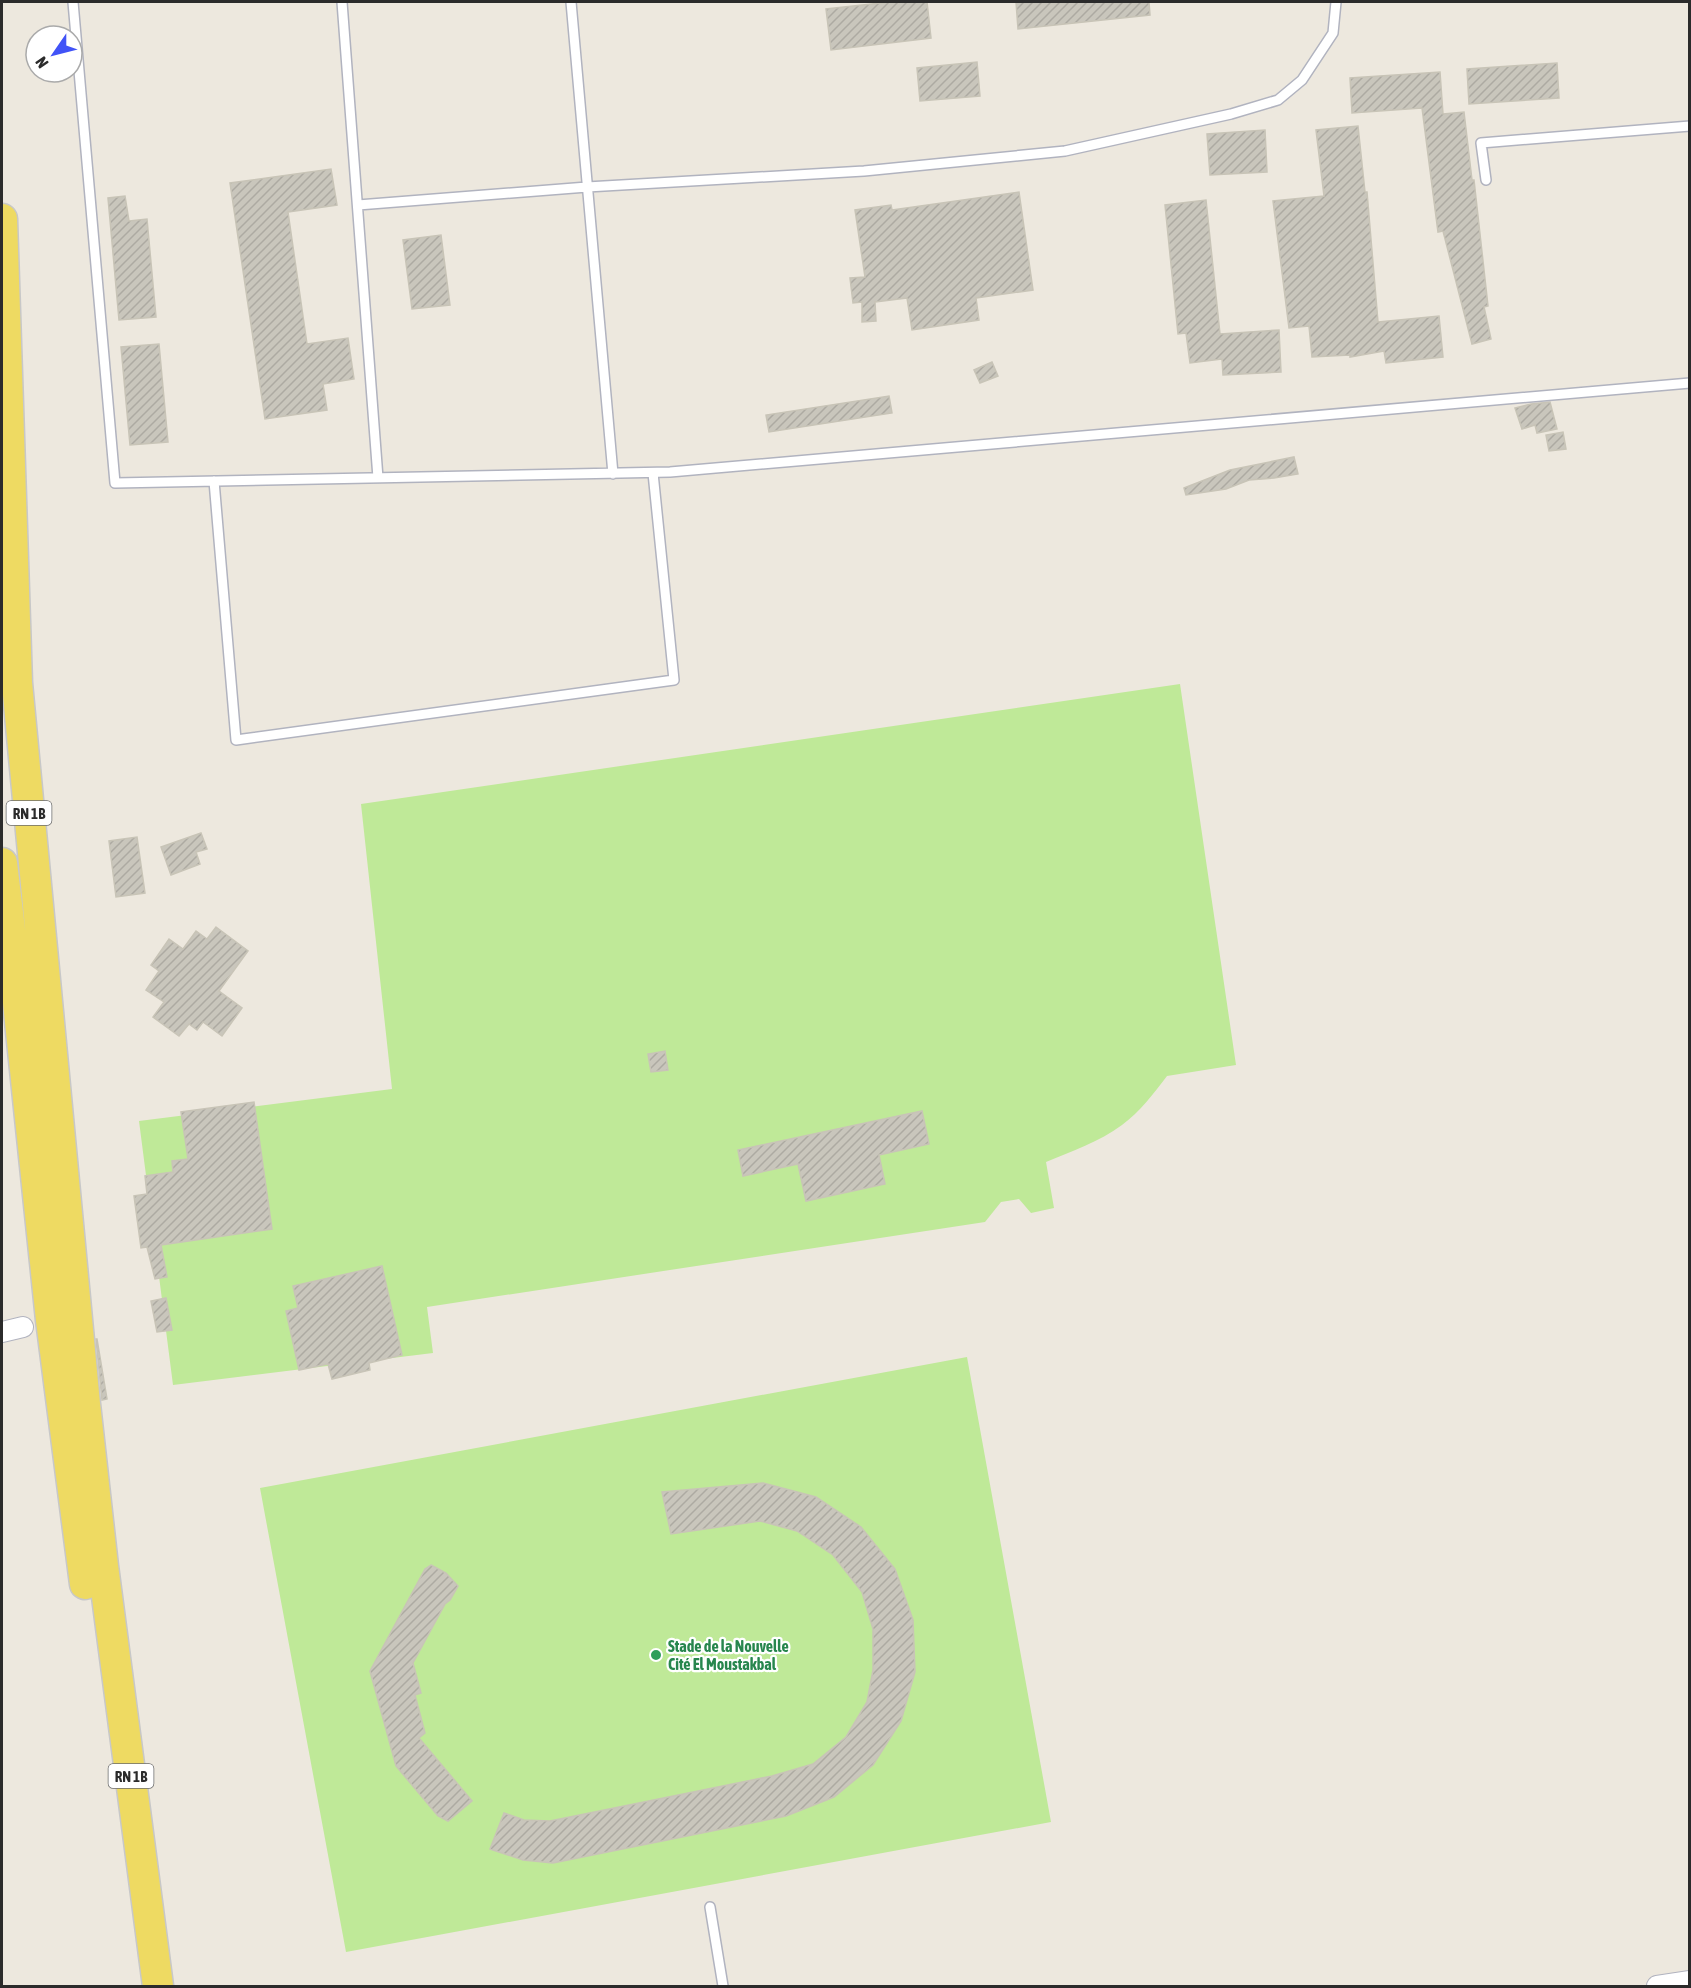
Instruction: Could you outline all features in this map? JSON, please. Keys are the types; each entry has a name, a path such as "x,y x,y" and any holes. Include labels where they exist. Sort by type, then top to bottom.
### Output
{"main road":[{"name":"RN 1B","path":"2,219 6,442 17,683 74,1406 114,1746 138,1986"},
{"name":"RN 1B","path":"2,862 51,1320 74,1406"},
{"name":"RN 1B","path":"93,1567 158,1986"}],"street":[{"path":"2,1332 23,1327"},
{"path":"1657,1986 1689,1981"}],"lane":[{"path":"73,2 115,483 653,473 1689,383"},
{"path":"342,2 378,478"},
{"path":"571,2 613,474"},
{"path":"358,205 588,187 864,171 1065,151 1231,114 1278,100 1302,80 1333,33 1336,2"},
{"path":"1486,180 1482,143 1689,126"},
{"path":"214,481 236,740 674,680 653,473"},
{"path":"710,1907 723,1986"}],"green space":[{"path":"1180,684 1236,1065 1167,1076 1141,1108 1122,1125 1095,1141 1046,1162 1054,1208 1031,1213 1019,1199 1001,1202 985,1222 427,1307 433,1353 173,1385 139,1121 392,1089 361,804"},
{"name":"Stade de la Nouvelle Cité El Moustakbal","path":"967,1357 1051,1822 346,1952 260,1488"}],"building":[{"path":"890,2 927,2 931,38 831,50 826,9"},
{"path":"1016,2 1149,2 1150,15 1018,29"},
{"path":"977,62 980,96 920,101 917,68"},
{"path":"1557,63 1559,98 1469,104 1467,69"},
{"path":"1440,72 1443,114 1464,112 1472,180 1474,180 1488,306 1484,307 1491,339 1472,344 1443,231 1438,232 1422,108 1352,113 1350,78"},
{"path":"1358,126 1365,192 1367,192 1378,322 1439,316 1443,357 1386,363 1384,351 1350,357 1350,355 1312,357 1309,326 1289,328 1273,201 1324,196 1316,130"},
{"path":"1265,130 1267,172 1210,175 1207,134"},
{"path":"331,169 337,205 288,212 307,344 348,338 354,379 323,384 327,410 265,419 230,183"},
{"path":"1019,192 1033,290 976,298 979,320 912,330 907,298 875,302 876,321 862,322 862,302 853,303 850,278 865,277 855,210 891,205 892,210"},
{"path":"125,196 129,221 147,219 156,317 119,320 108,198"},
{"path":"1206,200 1220,334 1279,330 1281,372 1223,375 1222,359 1190,363 1186,333 1178,334 1165,205"},
{"path":"441,235 450,305 412,309 403,240"},
{"path":"159,344 168,442 130,445 121,347"},
{"path":"992,362 998,376 980,383 974,370"},
{"path":"889,396 892,413 769,432 766,415"},
{"path":"1550,402 1557,429 1537,433 1535,425 1522,429 1515,408"},
{"path":"1563,432 1566,449 1549,451 1546,435"},
{"path":"1294,457 1298,474 1249,480 1226,489 1186,495 1184,488 1230,470"},
{"path":"201,833 207,849 196,852 200,864 171,875 161,847"},
{"path":"137,837 145,893 116,897 109,841"},
{"path":"216,927 248,951 219,991 242,1008 222,1036 203,1022 197,1030 189,1024 179,1036 153,1017 164,1002 146,990 159,971 151,965 169,939 183,949 196,931 207,939"},
{"path":"665,1051 668,1070 651,1072 648,1054"},
{"path":"254,1102 272,1229 161,1245 167,1277 155,1279 147,1247 141,1248 134,1196 147,1194 145,1176 173,1172 172,1161 188,1159 181,1112"},
{"path":"922,1111 929,1144 879,1155 885,1184 806,1201 798,1164 743,1176 738,1150"},
{"path":"382,1266 402,1355 369,1363 370,1370 332,1379 328,1364 299,1370 286,1311 298,1308 293,1286"},
{"path":"166,1298 172,1330 157,1332 151,1301"},
{"path":"96,1339 107,1399 102,1400"},
{"path":"763,1483 816,1497 861,1527 895,1569 913,1620 915,1672 901,1721 873,1765 834,1797 786,1816 553,1863 523,1860 490,1849 504,1813 524,1820 550,1821 772,1776 813,1764 846,1737 867,1702 873,1670 873,1629 862,1592 833,1555 797,1531 760,1521 671,1534 662,1492"},
{"path":"431,1565 446,1573 458,1586 445,1604 413,1663 421,1693 415,1695 425,1733 419,1738 472,1801 448,1821 438,1816 396,1766 370,1671 425,1569"}],"place":[{"name":"Stade de la Nouvelle Cité El Moustakbal","path":"656,1655"}]}
